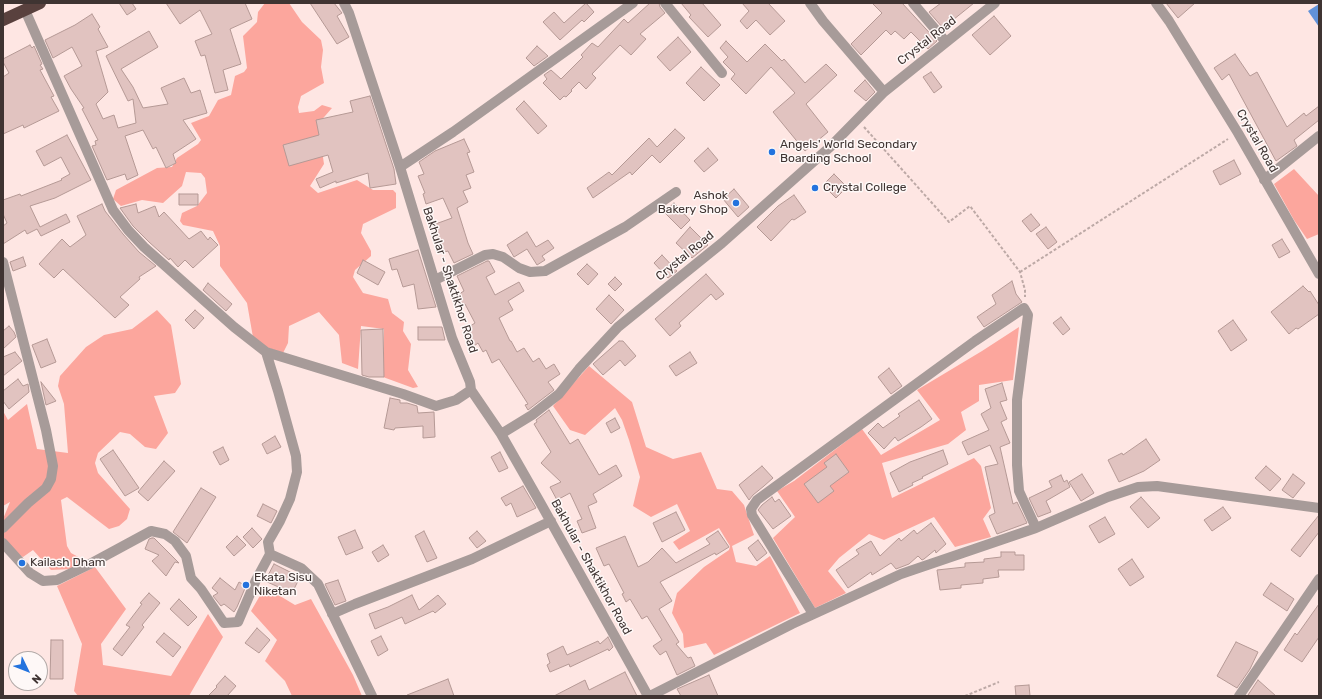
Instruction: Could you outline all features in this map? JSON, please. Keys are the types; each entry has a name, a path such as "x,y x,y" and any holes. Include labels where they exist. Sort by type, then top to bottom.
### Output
{"highway":[{"path":"3,20 40,3"}],"street":[{"name":"Bakhular - Shaktikhor Road","path":"344,3 349,13 400,167 452,338 470,382 471,390 501,434 649,696"},
{"path":"400,167 453,132 633,3"},
{"path":"665,3 722,73"},
{"path":"810,3 884,92"},
{"path":"913,3 946,42"},
{"name":"Crystal Road","path":"501,434 532,415 559,394 618,327 722,243 830,147 884,92 995,3"},
{"name":"Crystal Road","path":"1156,3 1238,133 1319,274"},
{"path":"25,10 117,215 128,230 144,247 234,327 266,352 403,394 436,406 456,400 471,390"},
{"path":"1264,180 1319,136"},
{"path":"435,280 485,255 493,254 503,257 519,268 530,272 545,271 625,227 676,192"},
{"path":"3,262 4,274 46,430 53,466 51,479 46,488 28,503 3,528"},
{"path":"813,614 752,515 751,509 757,500 975,341 1024,308 1028,315 1018,400 1017,466 1019,491 1036,528"},
{"path":"3,543 30,573 43,581 57,580 64,577 151,531 164,534 176,541 186,556 191,578 201,589 224,623 238,622 256,580 270,554 268,542 290,499 297,472 296,456 266,352"},
{"path":"649,696 813,614 901,574 1036,528 1138,487 1157,486 1319,508"},
{"path":"332,614 472,559 551,521"},
{"path":"270,554 301,568 318,584 372,696"},
{"path":"1239,696 1319,579"}],"path":[{"path":"854,122 865,128 949,222 970,206 1020,272 1025,290 1024,308"},
{"path":"1020,272 1238,133"},
{"path":"965,696 999,682"}],"shaded area":[{"path":"265,3 289,3 302,22 321,40 323,50 321,67 324,83 301,96 298,107 299,113 314,111 322,105 332,108 318,124 324,164 310,186 318,193 357,180 373,190 393,190 396,193 396,208 363,224 361,233 371,251 371,256 355,270 353,277 363,293 388,299 392,313 404,322 403,331 411,344 408,370 418,387 413,388 383,377 384,329 361,326 358,369 342,363 339,335 319,312 289,326 288,343 283,353 254,343 247,303 220,266 220,246 213,231 183,225 180,221 182,213 197,206 207,193 205,178 201,173 186,172 182,186 163,203 142,200 121,206 113,199 116,190 157,168 172,167 177,158 198,144 201,140 191,123 209,116 218,100 231,95 235,76 244,72 247,68 243,36 257,22 258,12"},
{"path":"1294,169 1319,196 1319,234 1307,239 1294,220 1274,184"},
{"path":"157,310 171,325 181,384 175,393 154,396 168,433 156,449 145,447 130,434 120,432 98,453 95,463 98,473 130,509 127,519 119,526 109,529 67,497 61,500 67,546 71,553 82,559 71,569 51,570 33,550 23,557 9,551 3,541 3,519 10,502 3,506 3,411 8,420 27,404 37,449 68,453 64,404 58,386 60,376 86,347 104,335 132,329"},
{"path":"1019,327 1013,380 979,385 979,401 961,412 966,430 948,444 882,463 892,498 974,458 981,466 991,508 983,519 991,537 955,547 934,517 884,540 869,534 839,558 828,571 846,593 815,608 773,538 795,517 777,491 794,481 862,429 881,455 940,420 917,390"},
{"path":"589,366 632,402 646,447 673,459 701,452 717,489 732,491 744,505 754,535 732,546 736,562 756,566 770,556 800,613 714,655 706,643 684,648 683,634 672,613 677,593 704,567 729,550 730,546 719,528 679,550 673,542 690,531 677,504 651,517 633,506 640,477 622,420 615,408 585,435 570,430 553,406"},
{"path":"95,567 126,609 101,644 103,665 171,676 208,614 223,637 189,696 78,696 74,691 82,644 57,586"},
{"path":"265,587 295,605 311,599 353,675 362,696 292,696 285,681 265,661 277,640 251,611"}],"water":[{"path":"1319,4 1319,27 1308,11"}],"building":[{"path":"119,3 132,3 136,9 127,15"},
{"path":"166,3 245,3 252,19 230,29 241,64 223,70 228,90 215,93 205,55 201,56 195,41 212,34 200,10 180,24"},
{"path":"310,3 334,3 342,13 337,16 349,37 337,44"},
{"path":"586,3 594,12 584,22 582,20 560,40 543,22 554,12 564,23"},
{"path":"650,3 659,3 660,7 665,13 640,34 646,39 631,55 620,45 592,74 596,78 586,89 579,82 566,97 564,96 560,100 543,83 547,79 544,75 551,70 561,79 583,57 581,55 592,43 598,47 624,19 628,23"},
{"path":"681,3 702,3 721,25 708,37 689,17 691,15"},
{"path":"742,3 768,3 785,21 770,35 756,20 747,29 740,21 749,11"},
{"path":"872,3 902,3 937,41 928,49 911,32 904,39 895,31 891,35 886,30 861,55 851,44 882,13"},
{"path":"941,3 974,3 943,28 929,12"},
{"path":"1166,3 1195,3 1178,18"},
{"path":"92,14 100,27 98,29 108,47 96,51 108,92 96,104 103,119 114,115 118,128 136,123 133,99 128,101 106,56 149,31 158,47 121,69 133,87 143,108 168,104 161,88 184,78 191,93 200,90 207,113 183,120 196,139 173,154 176,163 166,168 156,147 153,149 143,130 125,136 138,175 127,180 125,174 107,180 92,146 96,145 95,141 98,140 82,109 84,108 64,76 82,66 72,47 53,58 45,40 75,25"},
{"path":"994,16 1011,36 990,55 972,35"},
{"path":"678,37 691,52 670,71 657,57"},
{"path":"726,41 747,62 765,44 782,61 784,59 805,83 826,64 837,75 806,104 828,132 805,151 773,112 795,93 771,67 746,94 731,79 735,74 723,62 728,57 720,48"},
{"path":"30,45 32,48 34,46 42,64 40,65 43,69 40,70 54,96 51,97 59,111 24,128 23,125 3,134 3,77 9,73 3,59"},
{"path":"537,46 548,56 534,66 526,58"},
{"path":"1235,54 1250,76 1257,72 1287,127 1304,113 1306,116 1319,106 1319,120 1294,140 1297,146 1276,161 1229,74 1222,80 1214,68"},
{"path":"701,67 720,85 704,101 686,83"},
{"path":"931,72 942,87 934,93 923,77"},
{"path":"865,80 875,92 866,101 854,91"},
{"path":"370,96 394,169 396,184 370,188 368,173 336,183 336,181 320,188 316,179 333,172 328,155 289,166 283,145 319,135 316,120 353,112 350,101"},
{"path":"524,101 547,126 538,134 516,109"},
{"path":"675,129 685,138 660,163 652,155 632,175 630,172 593,198 587,188 609,172 612,175 649,138 657,147"},
{"path":"67,135 91,180 55,198 30,206 40,227 66,214 70,222 41,236 37,229 27,234 25,230 3,244 3,226 7,223 3,214 3,200 20,194 21,196 62,180 61,179 70,174 61,157 44,166 36,151"},
{"path":"464,139 470,152 467,153 474,172 466,175 471,188 463,191 468,202 457,208 473,254 454,263 448,251 441,253 430,226 452,218 443,198 426,204 423,194 425,193 418,176 424,174 419,162 435,151"},
{"path":"708,148 718,160 704,172 694,161"},
{"path":"1234,160 1241,174 1220,185 1213,171"},
{"path":"834,174 847,187 836,198 823,185"},
{"name":"Ashok Bakery Shop","path":"734,189 749,207 738,217 723,199"},
{"path":"179,194 198,194 198,205 179,205"},
{"path":"794,195 806,212 794,220 792,219 771,241 757,227 778,206"},
{"path":"674,203 690,220 681,229 664,212"},
{"path":"102,204 105,211 123,234 139,252 156,266 139,277 140,279 120,297 129,305 115,318 63,269 54,278 39,264 62,239 70,247 86,235 77,216"},
{"path":"136,204 138,213 155,206 159,217 164,212 189,239 201,231 208,240 210,237 218,245 193,268 185,260 178,267 170,258 169,260 133,226 120,208"},
{"path":"1031,214 1040,225 1031,232 1022,221"},
{"path":"690,227 708,245 692,258 676,243"},
{"path":"1046,227 1057,242 1048,249 1036,234"},
{"path":"527,232 536,247 548,240 554,248 542,256 545,260 537,265 527,249 514,257 507,245"},
{"path":"1282,239 1290,252 1279,258 1272,245"},
{"path":"418,250 436,307 418,309 414,284 403,287 397,269 392,270 389,259"},
{"path":"662,255 677,271 668,278 654,263"},
{"path":"23,257 26,266 13,271 10,262"},
{"path":"363,260 385,272 378,285 357,273"},
{"path":"489,261 495,272 486,277 495,295 519,282 524,291 508,301 513,310 499,318 517,352 524,348 533,362 539,358 546,369 554,364 560,374 548,382 554,390 528,410 525,405 528,404 499,359 492,363 486,350 483,352 478,343 474,346 464,330 475,323 465,304 460,307 454,297 464,291 457,276"},
{"path":"587,264 598,274 588,285 577,274"},
{"path":"706,274 724,294 716,300 711,294 679,323 681,326 670,336 655,319"},
{"path":"615,277 622,284 615,291 608,284"},
{"path":"1012,281 1016,294 1022,302 984,327 977,317 996,304 992,295"},
{"path":"208,283 232,304 226,311 203,290"},
{"path":"1303,286 1309,292 1310,291 1319,305 1319,314 1289,334 1271,312"},
{"path":"609,295 624,310 611,324 596,309"},
{"path":"195,310 204,318 194,329 185,320"},
{"path":"1061,317 1070,329 1063,335 1053,323"},
{"path":"1233,320 1247,340 1231,351 1218,331"},
{"path":"9,326 16,337 3,349 3,331"},
{"path":"418,327 442,327 445,340 418,340"},
{"path":"383,329 384,377 369,377 362,375 361,330"},
{"path":"47,339 56,362 41,368 32,345"},
{"path":"619,341 623,341 636,356 625,366 620,360 603,375 593,364"},
{"path":"15,352 22,361 3,376 3,357"},
{"path":"690,352 697,363 676,376 669,366"},
{"path":"889,368 902,386 891,394 878,377"},
{"path":"18,379 23,386 28,384 29,392 9,409 3,401 3,391"},
{"path":"41,382 56,401 46,405"},
{"path":"1002,383 1007,400 1000,402 1007,419 1001,422 1010,443 1000,447 1013,504 1017,502 1027,523 997,534 989,516 995,513 985,467 998,464 990,445 968,455 962,442 989,430 981,414 991,408 985,389"},
{"path":"390,398 400,400 400,403 407,403 417,406 418,413 434,412 435,437 423,438 423,426 395,428 394,430 384,428"},
{"path":"919,400 932,419 921,427 898,441 895,437 884,449 868,433 878,423 883,428 900,416 898,414"},
{"path":"549,410 570,444 578,439 599,475 616,465 622,476 593,494 597,502 588,506 596,528 582,533 577,521 582,519 570,493 557,500 550,487 561,482 541,463 551,452 534,424 537,422 536,420"},
{"path":"615,418 620,428 611,433 606,423"},
{"path":"275,436 281,447 267,454 262,444"},
{"path":"1146,439 1160,460 1144,471 1119,482 1108,460 1122,453 1123,455"},
{"path":"223,447 229,460 220,465 213,452"},
{"path":"113,450 139,488 125,496 100,459"},
{"path":"943,450 948,464 922,477 923,478 912,483 913,485 899,492 890,473 910,462"},
{"path":"500,452 508,468 499,472 491,457"},
{"path":"836,454 849,472 830,486 834,491 818,503 804,484 827,467 824,463"},
{"path":"164,461 175,471 148,501 138,492"},
{"path":"762,466 773,478 749,500 739,485"},
{"path":"1266,466 1281,479 1270,491 1255,478"},
{"path":"1082,474 1094,493 1081,501 1069,482"},
{"path":"1293,474 1305,483 1293,498 1282,490"},
{"path":"1061,475 1064,482 1067,480 1070,487 1046,501 1051,512 1038,517 1029,498 1052,487 1049,481"},
{"path":"523,486 536,508 517,517 511,503 506,506 501,498"},
{"path":"201,488 216,497 187,543 173,532"},
{"path":"772,497 775,502 779,499 791,516 773,529 758,510"},
{"path":"1141,497 1160,518 1148,528 1130,507"},
{"path":"263,504 277,511 271,523 257,516"},
{"path":"1223,507 1231,518 1212,531 1204,520"},
{"path":"676,512 685,530 662,542 653,523"},
{"path":"1319,515 1319,532 1300,557 1291,550"},
{"path":"1105,517 1115,534 1099,543 1089,526"},
{"path":"931,523 946,544 936,553 935,550 922,560 918,556 909,564 896,569 891,563 872,575 871,572 848,588 836,570 859,554 856,550 871,541 880,556 899,538 901,541 914,530 917,534"},
{"path":"252,528 262,539 253,548 243,537"},
{"path":"355,530 363,548 346,555 338,537"},
{"path":"424,531 437,558 427,562 415,536"},
{"path":"477,531 486,541 477,548 469,538"},
{"path":"718,531 729,547 716,555 715,553 660,582 672,601 659,609 679,642 676,644 688,658 691,657 695,666 677,675 666,651 660,655 653,646 662,640 647,616 642,619 630,599 626,602 622,594 624,593 609,564 604,566 596,548 625,536 638,567 648,562 662,548 676,563 710,544 706,539"},
{"path":"237,536 246,545 234,556 226,547"},
{"path":"154,538 179,563 175,562 166,576 152,561 159,555 145,549 149,539"},
{"path":"758,540 767,553 757,561 748,548"},
{"path":"383,545 389,555 378,562 372,552"},
{"path":"1001,552 1015,552 1015,555 1024,555 1024,570 998,570 999,577 983,579 983,583 961,585 961,588 940,590 937,570 965,567 965,563 984,562 984,559 1001,557"},
{"path":"1132,559 1144,577 1130,586 1118,569"},
{"path":"274,564 300,577 292,593 265,581"},
{"path":"220,578 235,590 239,582 246,586 234,612 224,604 221,606 213,596 218,593 212,588"},
{"path":"338,580 346,601 335,605 325,584"},
{"path":"1271,583 1294,599 1287,611 1263,595"},
{"path":"149,593 160,603 142,625 144,627 122,656 113,649 130,627 126,625 142,604 140,603"},
{"path":"412,595 419,610 438,595 446,604 435,613 433,611 405,624 402,617 375,629 369,614 388,607"},
{"path":"179,599 197,617 188,626 170,609"},
{"path":"1319,604 1319,637 1302,662 1284,650 1295,633 1297,635"},
{"path":"257,628 270,640 259,653 245,643"},
{"path":"164,633 181,647 173,657 156,642"},
{"path":"381,636 388,650 378,656 371,641"},
{"path":"608,637 613,647 609,651 608,649 570,667 569,664 550,672 547,665 550,663 547,654 563,646 567,655 598,641 600,644"},
{"path":"51,640 63,640 63,679 50,679"},
{"path":"1236,642 1258,652 1250,669 1237,688 1217,676"},
{"path":"625,672 637,696 554,696 585,680 589,690"},
{"path":"709,675 718,696 681,696 677,689"},
{"path":"225,676 236,686 227,696 208,696 217,687 216,686"},
{"path":"448,679 454,696 407,696 407,695"},
{"path":"1258,680 1276,696 1248,695"},
{"path":"1029,685 1030,696 1016,696 1015,686"}],"place":[{"name":"Angels' World Secondary Boarding School","path":"772,152"},
{"name":"Crystal College","path":"815,188"},
{"name":"Ashok Bakery Shop","path":"736,203"},
{"name":"Kailash Dham","path":"22,563"},
{"name":"Ekata Sisu Niketan","path":"246,585"}]}
